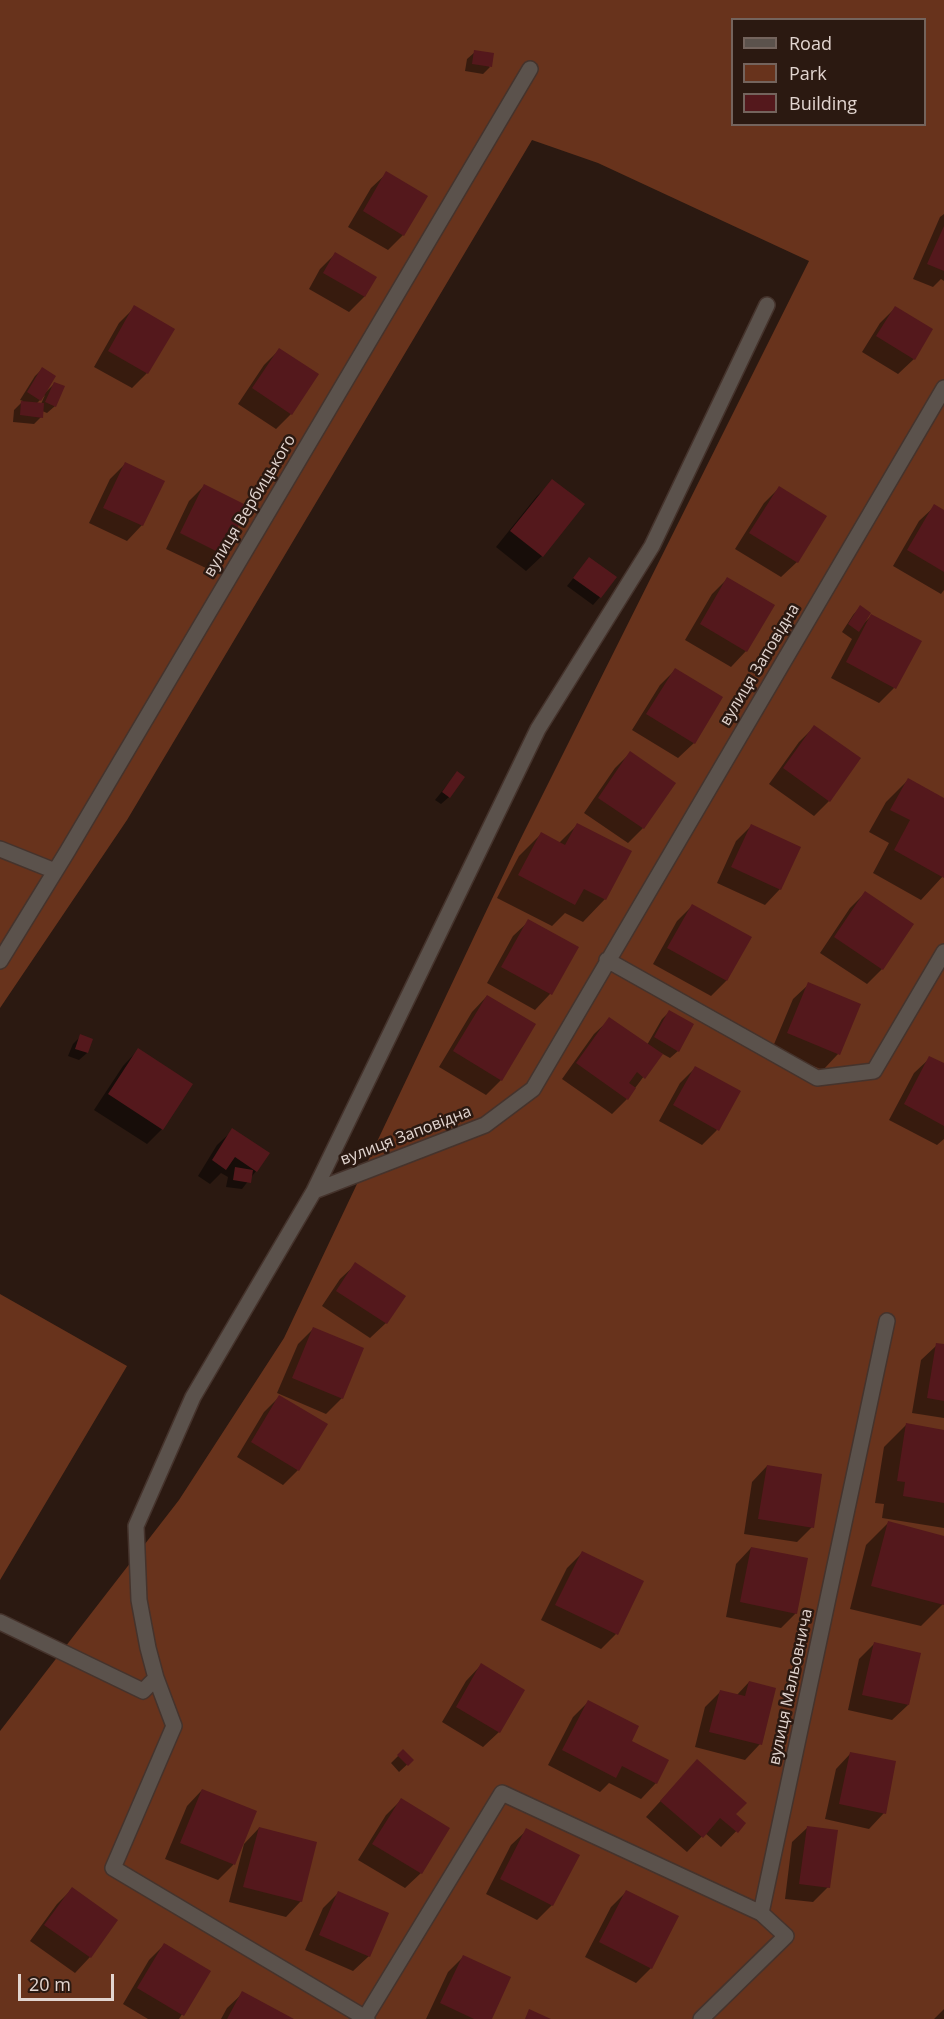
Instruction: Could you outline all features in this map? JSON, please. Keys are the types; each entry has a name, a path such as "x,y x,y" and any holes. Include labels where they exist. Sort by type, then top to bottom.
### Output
{"street":[{"name":"вулиця Вербицького","path":"0,961 530,69"},
{"path":"701,2019 786,1936 761,1913 502,1793 366,2019 113,1868 174,1726 156,1678 139,1600 136,1526 193,1397 314,1191 538,729 652,546 767,305"},
{"name":"вулиця Заповідна","path":"314,1191 485,1125 533,1089 944,388"},
{"path":"0,849 55,871"},
{"path":"607,960 817,1078 874,1071 944,952"},
{"name":"вулиця Мальовнича","path":"761,1913 887,1321"},
{"path":"0,1622 142,1691 156,1678"}],"green space":[{"path":"0,0 944,0 944,2019 0,2019 0,1731 179,1500 284,1338 518,844 809,261 598,163 532,140 127,820 0,1008"},
{"path":"0,1294 127,1366 0,1580"}],"building":[{"path":"474,50 494,53 492,67 472,64"},
{"path":"386,171 428,196 404,236 363,211"},
{"path":"944,226 944,271 927,264"},
{"path":"335,252 377,277 365,297 323,273"},
{"path":"134,305 175,329 148,374 108,351"},
{"path":"895,306 933,329 915,360 876,336"},
{"path":"279,348 319,374 292,415 252,388"},
{"path":"42,367 56,376 41,401 27,392"},
{"path":"54,382 65,386 56,407 45,402"},
{"path":"21,401 44,403 43,418 20,415"},
{"path":"125,462 165,481 143,526 103,508"},
{"path":"552,479 585,504 543,557 510,531"},
{"path":"204,484 248,506 224,555 180,533"},
{"path":"779,486 827,516 798,563 749,533"},
{"path":"934,504 944,510 944,572 907,550"},
{"path":"589,557 617,577 601,598 573,578"},
{"path":"727,577 775,605 747,652 700,624"},
{"path":"860,605 871,613 859,632 848,624"},
{"path":"871,614 922,641 896,689 846,662"},
{"path":"675,668 723,697 695,744 646,714"},
{"path":"814,725 861,758 830,802 783,768"},
{"path":"630,751 676,783 644,829 598,798"},
{"path":"457,771 465,777 450,798 442,792"},
{"path":"908,778 944,798 944,878 894,850 910,820 890,810"},
{"path":"577,823 632,851 606,900 584,889 575,905 518,875 541,832 565,845"},
{"path":"751,824 801,847 781,890 731,867"},
{"path":"865,891 914,924 883,970 834,937"},
{"path":"692,904 752,937 727,981 667,948"},
{"path":"528,919 579,947 552,995 501,967"},
{"path":"808,982 861,1004 840,1055 787,1033"},
{"path":"487,995 536,1024 502,1081 453,1051"},
{"path":"669,1010 694,1024 679,1052 654,1037"},
{"path":"609,1017 663,1054 645,1079 637,1072 629,1083 636,1088 628,1100 576,1063"},
{"path":"80,1034 93,1039 88,1053 75,1049"},
{"path":"138,1048 193,1084 163,1130 108,1094"},
{"path":"929,1056 944,1063 944,1126 904,1104"},
{"path":"695,1066 741,1091 719,1131 673,1105"},
{"path":"232,1128 270,1153 257,1172 235,1157 226,1170 212,1160"},
{"path":"235,1167 253,1170 251,1183 233,1180"},
{"path":"355,1262 406,1296 387,1324 336,1291"},
{"path":"313,1327 364,1348 343,1399 292,1378"},
{"path":"936,1343 944,1344 944,1401 927,1398"},
{"path":"279,1395 328,1424 299,1471 251,1442"},
{"path":"906,1423 944,1430 944,1503 903,1496 905,1482 897,1481"},
{"path":"767,1465 822,1474 814,1528 758,1519"},
{"path":"888,1521 944,1536 944,1605 871,1586"},
{"path":"751,1547 808,1558 797,1614 740,1602"},
{"path":"582,1551 644,1581 618,1635 555,1605"},
{"path":"874,1642 921,1653 909,1705 862,1695"},
{"path":"481,1663 525,1690 500,1733 456,1707"},
{"path":"749,1681 776,1688 762,1745 709,1732 720,1690 745,1696"},
{"path":"588,1700 639,1726 632,1741 669,1760 657,1784 622,1766 616,1778 562,1750"},
{"path":"403,1749 414,1760 408,1766 397,1755"},
{"path":"850,1752 896,1761 886,1814 839,1804"},
{"path":"697,1759 747,1803 736,1814 746,1823 738,1833 720,1818 703,1838 660,1801"},
{"path":"202,1789 257,1811 235,1865 180,1843"},
{"path":"401,1798 450,1828 422,1874 372,1844"},
{"path":"807,1826 838,1830 830,1888 799,1884"},
{"path":"259,1827 317,1842 302,1902 243,1887"},
{"path":"526,1828 580,1855 553,1906 500,1879"},
{"path":"72,1887 118,1920 91,1958 44,1925"},
{"path":"626,1890 679,1916 652,1969 599,1942"},
{"path":"338,1891 389,1913 370,1957 319,1935"},
{"path":"164,1943 211,1971 184,2016 137,1988"},
{"path":"463,1955 511,1977 492,2019 474,2019 440,2003"},
{"path":"242,1991 294,2019 227,2019"},
{"path":"529,2009 551,2019 525,2019"}]}
